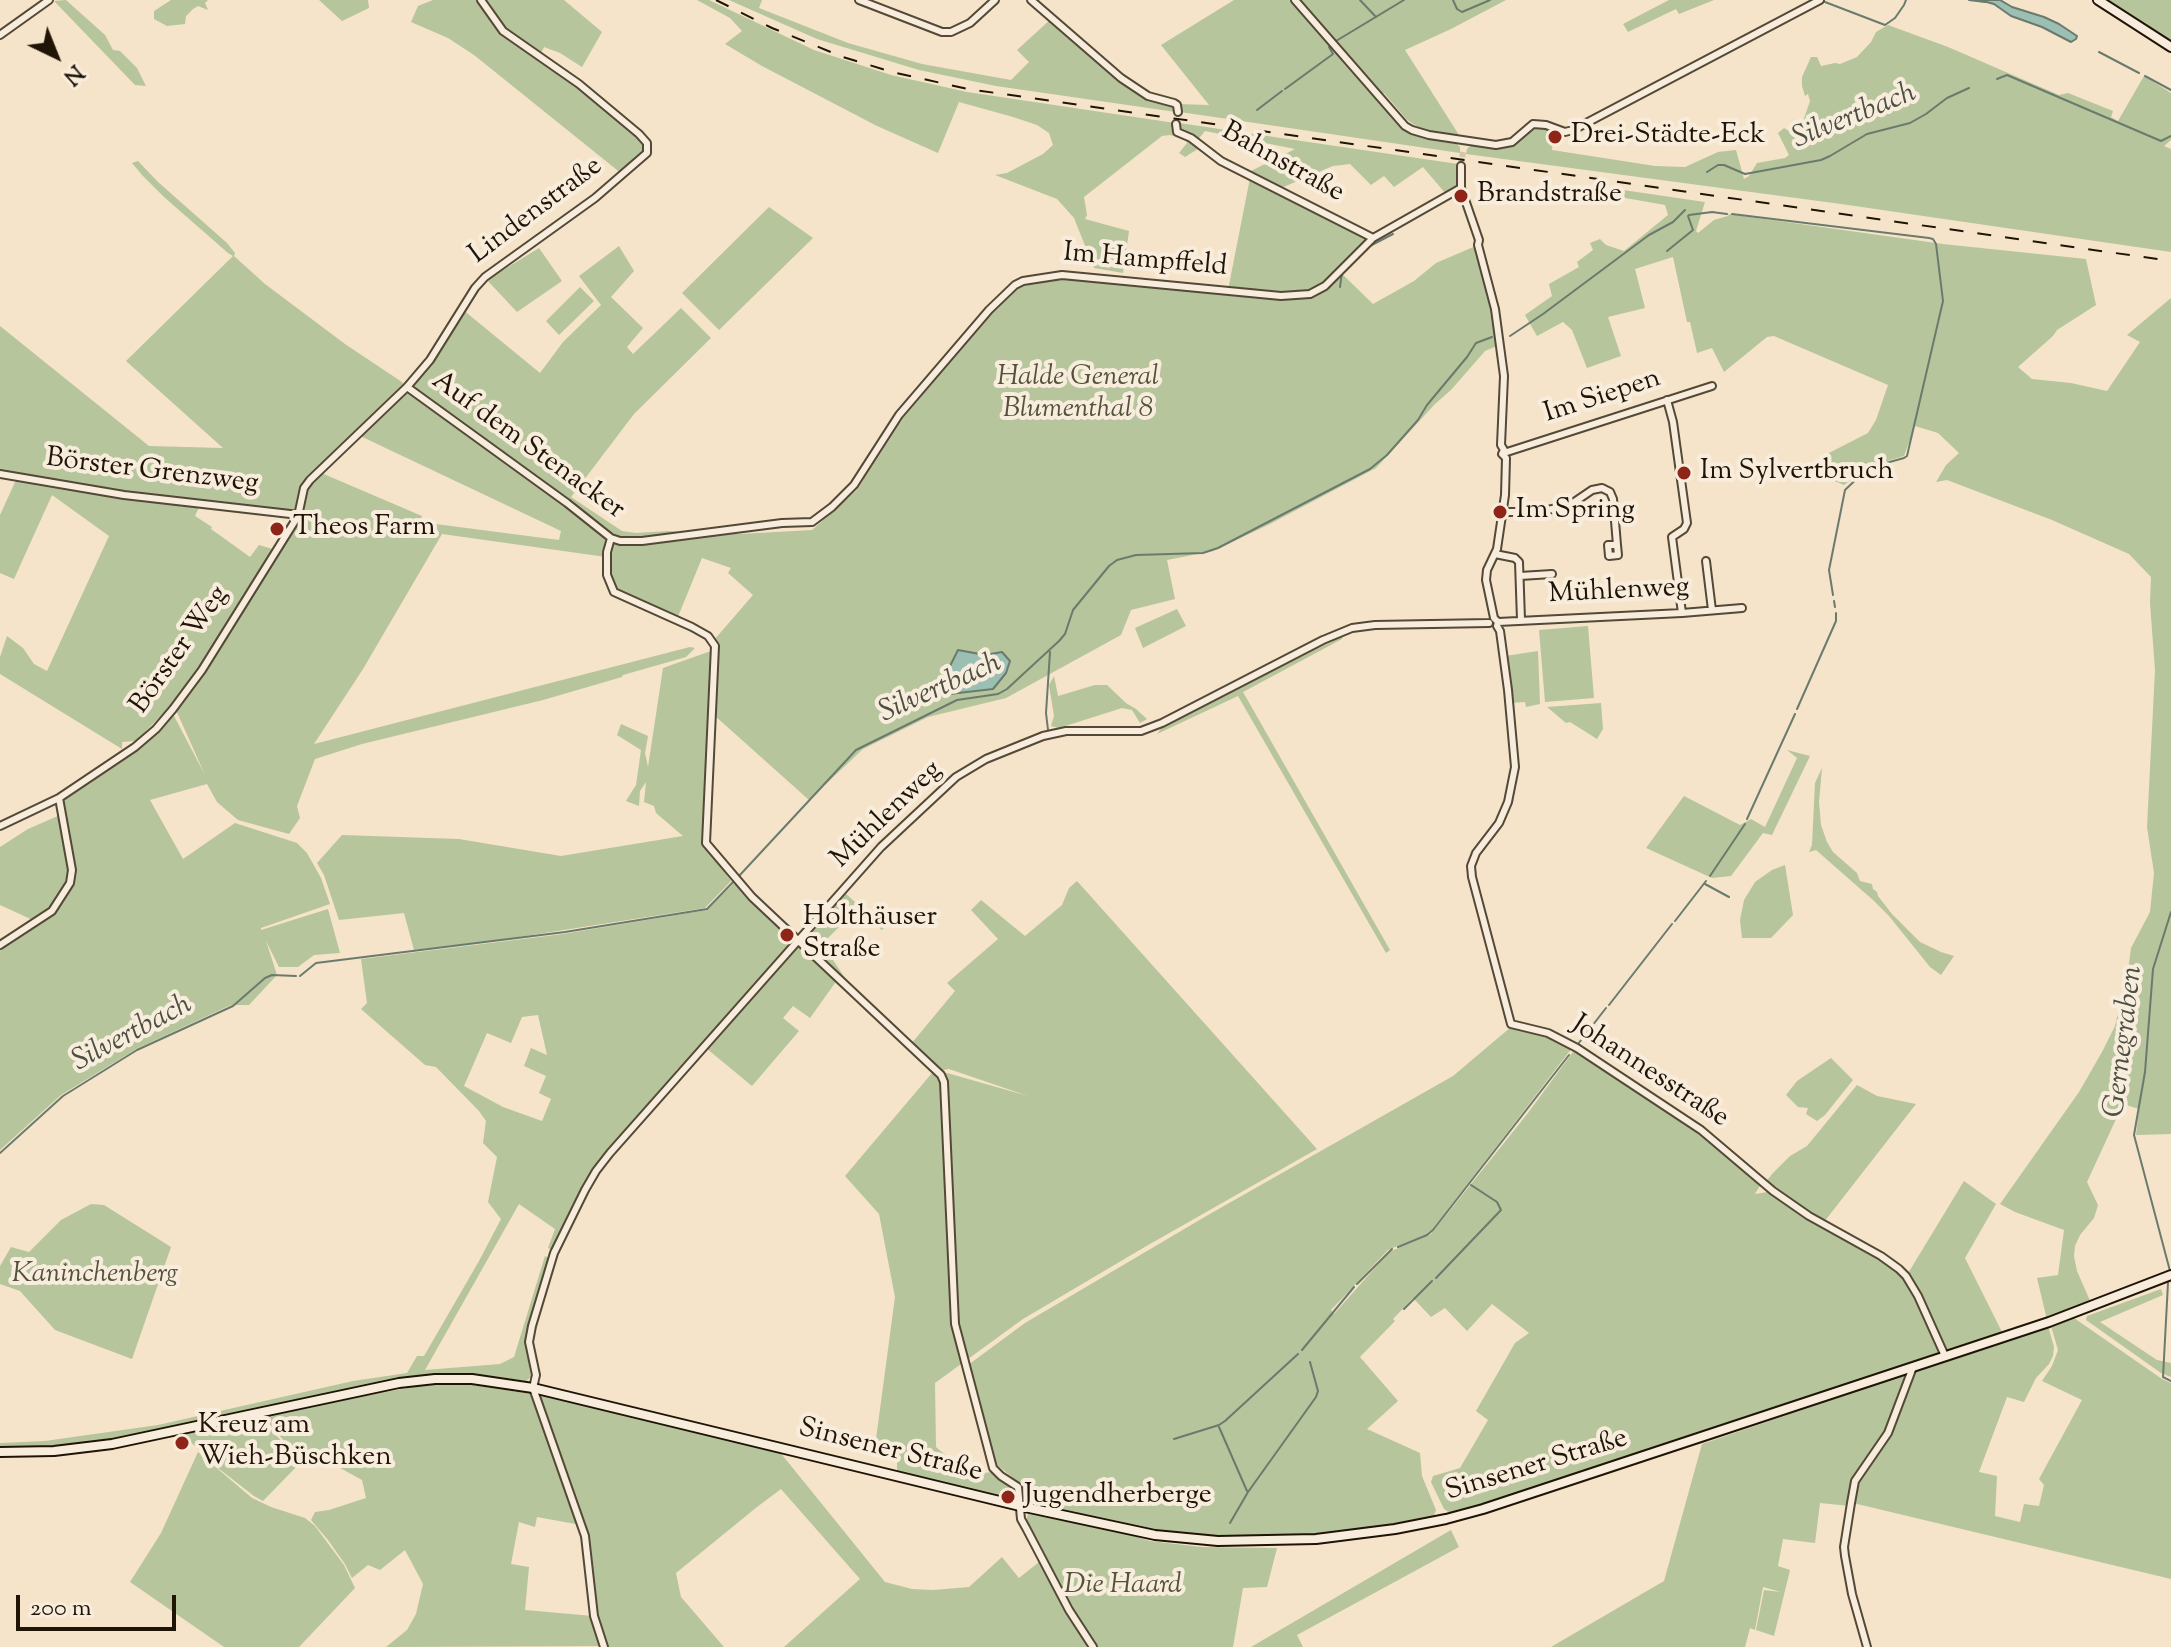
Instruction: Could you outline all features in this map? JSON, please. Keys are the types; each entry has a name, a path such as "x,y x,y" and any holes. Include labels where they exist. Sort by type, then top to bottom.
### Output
{"main road":[{"path":"2098,0 2171,47"},
{"name":"Sinsener Straße","path":"0,1452 54,1451 112,1444 399,1383 472,1379 533,1388 1020,1506 1155,1535 1218,1541 1290,1541 1395,1529 1493,1506 2049,1322 2171,1275"}],"street":[{"path":"0,35 49,0"},
{"name":"Lindenstraße","path":"292,526 299,515 304,488 310,480 407,387 430,360 485,277 595,198 643,157 648,148 639,134 579,84 503,31 481,0"},
{"path":"859,0 942,32 951,32 970,23 995,0"},
{"path":"1031,0 1121,78 1148,96 1174,103 1178,112"},
{"path":"1295,0 1399,120 1412,130 1496,145 1506,144 1539,123 1569,132 1820,0"},
{"name":"Bahnstraße","path":"1176,124 1177,132 1191,138 1221,161 1373,238"},
{"path":"1463,152 1466,140"},
{"name":"Johannesstraße","path":"1461,166 1461,188 1479,240 1495,309 1504,376 1502,512 1495,554 1486,580 1494,622 1500,631 1515,767 1508,802 1499,823 1476,853 1471,866 1511,1024 1563,1040 1701,1129 1785,1199 1899,1269 1918,1296 1945,1356"},
{"path":"1373,238 1461,188"},
{"name":"Im Hampffeld","path":"812,522 854,485 899,415 999,299 1023,281 1062,275 1281,296 1310,294 1325,286 1373,238"},
{"name":"Im Siepen","path":"1505,453 1712,386"},
{"name":"Auf dem Stenacker","path":"407,387 611,538 642,541 812,522"},
{"path":"1667,400 1687,523 1672,537 1682,613"},
{"name":"Börster Grenzweg","path":"0,474 124,495 299,515"},
{"path":"1502,512 1539,512 1570,505 1592,490 1602,488 1610,492 1613,499 1617,545"},
{"name":"Börster Weg","path":"0,826 59,798 135,747 156,729 202,670 292,526"},
{"path":"611,538 607,552 607,575 614,592 692,627 708,636 715,646 706,843 739,884 941,1075 944,1082 955,1324 993,1468 1018,1487 1021,1519 1069,1610 1093,1647"},
{"path":"1495,554 1517,559 1519,563 1521,620"},
{"path":"1706,561 1712,610"},
{"path":"1520,576 1552,574"},
{"name":"Mühlenweg","path":"604,1647 594,1616 585,1536 533,1388 536,1375 529,1342 554,1253 596,1171 881,847 956,777 986,759 1043,736 1066,731 1141,731 1152,727 1352,628 1742,608"},
{"path":"0,945 52,911 70,883 72,870 59,798"},
{"path":"1867,1647 1845,1556 1851,1503 1855,1481 1888,1433 1913,1367"}],"green space":[{"path":"66,0 105,35 113,50 120,51 137,68 146,86 135,85 54,1"},
{"path":"171,0 208,0 205,3 208,10 198,6 186,16 185,24 167,26 154,19 154,11"},
{"path":"319,0 368,0 369,8 342,21"},
{"path":"433,0 564,0 602,32 582,67 544,47 539,58 579,84 638,134 645,148 643,155 622,174 474,55 448,38 411,22 418,6"},
{"path":"697,0 709,0 814,50 891,75 967,92 1175,123 1175,129 1201,147 1185,157 1179,153 1186,140 1162,136 1084,197 1085,219 1129,231 1123,273 1094,268 1074,218 1057,199 995,175 1007,173 1043,154 1053,145 1049,133 1037,125 959,102 938,153 877,126 725,44 742,31 730,18"},
{"path":"729,0 762,0 759,8 848,43 922,64 1011,80 1029,62 1017,50 1051,19 1131,86 1174,104 1176,112 996,86 919,70 817,39"},
{"path":"1234,0 1506,0 1405,50 1459,135 1421,129 1407,120 1384,93 1376,99 1409,133 1455,142 1460,147 1460,153 1180,112 1178,104 1209,105 1161,45"},
{"path":"1669,0 1714,0 1679,14 1676,9 1628,32 1623,24"},
{"path":"2108,0 2171,0 2171,41 2129,13"},
{"path":"1888,25 2059,95 2068,93 2113,111 2111,117 2118,121 2144,76 2171,93 2171,140 2164,146 2171,149 2171,252 1466,154 1472,144 1497,148 1533,127 1544,127 1553,132 1552,150 1655,166 1685,167 1718,152 1736,150 1744,179 1757,163 1789,155 1778,133 1784,128 1798,136 1810,101 1808,94 1805,96 1802,77 1811,57 1817,57 1821,66 1840,64 1857,57 1876,32"},
{"path":"1179,123 1458,164 1458,185 1446,194 1423,167 1394,187 1384,176 1371,185 1350,164 1333,166 1281,188 1247,173 1295,149 1205,131 1197,141 1179,131"},
{"path":"138,161 227,243 234,256 265,284 602,531 607,546 606,557 442,534 363,669 314,744 695,648 686,657 622,677 315,759 297,806 300,818 289,834 238,820 217,802 207,784 150,800 183,859 235,823 297,843 307,853 321,878 330,904 261,930 328,909 340,953 314,955 298,967 279,967 266,941 277,975 249,1005 231,1005 138,1048 61,1095 0,1150 0,947 44,920 67,894 71,884 62,800 138,749 173,714 205,775 176,710 220,649 300,514 129,493 0,472 0,326 149,446 223,448 126,361 233,256 164,197 132,163","holes":["356,434 561,531 559,540 420,522 422,516 319,472"]},
{"name":"Halde General Blumenthal 8","path":"1250,178 1367,238 1337,269 1373,304 1414,281 1436,263 1478,245 1494,309 1497,346 1485,351 1376,468 1213,551 1167,560 1175,599 1131,610 1121,635 1006,698 928,717 863,749 809,800 714,715 714,640 753,595 728,573 731,568 702,558 677,619 614,590 609,580 608,551 612,537 409,387 462,309 540,373 563,342 601,305 579,276 619,246 634,271 611,297 643,328 627,347 633,354 681,308 711,338 634,414 571,497 622,531 636,533 740,534 812,530 857,490 904,417 997,307 1019,287 1061,275 1228,290"},
{"path":"1616,189 1705,202 1698,233 1714,220 1729,214 1943,244 2086,259 2096,305 2057,330 2018,367 2032,379 2107,391 2140,342 2127,335 2171,298 2171,1134 2136,1135 2139,1109 2123,1104 2087,1182 2098,1205 2094,1218 2075,1246 2077,1271 2091,1303 2047,1320 2037,1278 2058,1275 2064,1230 2000,1204 2079,1092 2102,1052 2115,1026 2131,948 2150,912 2154,873 2147,827 2155,670 2151,577 2129,554 2052,520 1947,480 1936,482 1946,465 1959,453 1938,433 1915,426 1904,456 1867,467 1844,485 1811,471 1825,455 1868,433 1888,385 1774,336 1767,337 1724,372 1712,348 1697,353 1673,257 1635,269 1645,308 1608,317 1621,356 1587,368 1572,330 1563,322 1537,336 1525,315 1552,296 1549,284 1579,267 1577,262 1593,250 1590,243 1600,239 1606,245 1624,251 1668,215 1665,205 1614,196"},
{"path":"769,207 813,238 719,330 682,293"},
{"path":"539,248 562,281 517,312 487,280"},
{"path":"580,287 594,301 559,335 546,321"},
{"path":"16,480 128,497 201,503 195,516 250,557 259,545 276,550 179,697 136,741 122,742 122,749 0,674 0,657 7,636 23,648 34,664 47,671 109,536 52,495 14,579 0,573 0,515"},
{"path":"1177,609 1186,626 1143,648 1135,628"},
{"path":"1588,626 1594,698 1545,702 1539,630"},
{"path":"1343,636 1243,692 1390,950 1386,953 1238,696 1157,734 1163,726"},
{"path":"711,651 705,846 731,881 705,908 414,950 404,913 339,920 317,863 342,835 459,839 561,856 683,836 656,813 654,806 644,802 646,782 640,791 639,806 626,801 636,785 641,750 617,735 621,724 648,736 645,753 648,767 663,668"},
{"path":"1538,651 1540,704 1526,707 1525,702 1511,703 1505,656"},
{"path":"1054,676 1058,696 1095,685 1107,685 1147,719 1140,723 1132,710 1122,708 1059,728 1051,726 1054,716 1049,685"},
{"path":"1601,703 1603,729 1597,739 1570,722 1566,723 1547,707"},
{"path":"1787,750 1810,756 1772,835 1763,833 1731,876 1712,878 1646,848 1684,796 1740,825 1751,819 1765,827 1797,758"},
{"path":"1822,768 1819,802 1821,825 1827,842 1833,852 1857,873 1860,881 1872,884 1892,914 1920,942 1954,956 1941,975 1930,967 1873,900 1816,850 1809,852 1815,783"},
{"path":"60,815 70,870 68,882 51,909 35,921 0,905 0,847 28,829"},
{"path":"1785,865 1793,915 1771,938 1742,938 1740,920 1744,900 1755,882"},
{"path":"1077,881 1317,1149 1023,1319 935,1383 936,1447 969,1475 992,1472 1012,1487 1005,1499 897,1471 897,1457 876,1439 895,1297 879,1214 845,1176 932,1073 947,1073 1028,1096 949,1069 938,1071 911,1044 955,991 947,983 998,939 971,910 981,900 1025,936 1062,905 1069,888"},
{"path":"734,883 793,941 793,947 680,1072 679,1068 676,1070 678,1074 594,1169 552,1250 548,1248 555,1229 519,1204 425,1370 500,1364 514,1357 545,1256 549,1258 525,1341 531,1377 526,1381 484,1375 423,1376 350,1388 117,1441 0,1450 0,1443 45,1441 158,1425 353,1381 407,1373 417,1356 424,1356 501,1219 488,1202 497,1157 483,1143 486,1121 479,1111 436,1067 425,1065 361,1009 367,1003 361,959 563,934 706,910","holes":["538,1015 547,1055 531,1048 524,1066 546,1076 539,1093 551,1099 542,1121 503,1107 464,1086 487,1033 511,1043 522,1017"]},
{"path":"845,893 884,928 882,930 856,910 827,939 823,945 847,981 802,943"},
{"path":"799,945 834,977 835,983 810,1018 793,1006 783,1018 799,1031 752,1086 706,1048"},
{"path":"1511,1027 1546,1035 1572,1048 1433,1229 1388,1250 1331,1310 1334,1314 1389,1252 1431,1234 1575,1049 1662,1103 1762,1182 1755,1194 1774,1191 1765,1183 1772,1174 1790,1156 1807,1146 1857,1085 1877,1096 1916,1104 1824,1222 1881,1256 1906,1276 1941,1347 1941,1354 1500,1501 1450,1513 1444,1509 1431,1482 1433,1476 1460,1468 1488,1420 1476,1411 1515,1343 1529,1333 1492,1304 1467,1331 1445,1308 1431,1317 1413,1298 1360,1357 1398,1401 1367,1429 1420,1453 1422,1476 1436,1510 1433,1518 1349,1531 1236,1539 1154,1531 1026,1504 1019,1483 996,1464 968,1365 1025,1323 1453,1076"},
{"path":"1831,1058 1853,1080 1817,1121 1806,1114 1808,1108 1798,1107 1786,1095 1797,1081"},
{"path":"1964,1181 1996,1204 1965,1258 2003,1334 1946,1354 1907,1275"},
{"name":"Kaninchenberg","path":"91,1204 104,1205 171,1247 132,1359 55,1330 20,1291 0,1284 0,1266 11,1247 29,1252 61,1220"},
{"path":"2161,1289 2163,1295 2100,1322 2157,1360 2171,1363 2171,1377 2086,1320 2087,1316"},
{"path":"2074,1318 2171,1383 2171,1579 1853,1503 1857,1482 1875,1458 1914,1370 2048,1326 2054,1347 2053,1356 2036,1378 2024,1402 2007,1397 1979,1472 1997,1476 1995,1516 2020,1522 2024,1504 2039,1506 2044,1485 2039,1479 2082,1400 2042,1381 2058,1350 2051,1326"},
{"path":"1908,1374 1886,1433 1854,1481 1849,1506 1820,1503 1815,1543 1783,1539 1778,1566 1790,1570 1774,1636 1756,1630 1764,1590 1781,1592 1763,1587 1755,1630 1750,1628 1745,1647 1551,1647 1664,1581 1702,1444"},
{"path":"429,1384 466,1384 532,1394 581,1525 537,1517 535,1527 519,1522 511,1564 529,1567 525,1610 593,1616 604,1646 386,1647 407,1630 416,1614 423,1584 405,1550 380,1570 368,1565 352,1578 311,1520 315,1512 366,1498 362,1480 311,1452 301,1461 262,1415"},
{"path":"536,1392 779,1451 885,1582 912,1589 969,1587 1002,1557 1019,1578 1039,1562 1089,1647 784,1647 860,1579 781,1489 676,1573 681,1597 724,1647 605,1647 595,1616 586,1536"},
{"path":"259,1415 300,1463 263,1501 218,1468 180,1432"},
{"path":"198,1452 252,1498 305,1518 315,1526 344,1565 355,1588 299,1647 224,1647 130,1582 161,1533"},
{"name":"Die Haard","path":"1028,1514 1150,1541 1202,1547 1277,1548 1267,1587 1243,1588 1233,1647 1098,1647 1028,1527"},
{"name":"Die Haard","path":"1451,1530 1459,1547 1297,1635 1303,1647 1251,1647"}],"water":[{"path":"1979,0 2000,0 2044,17 2077,36 2076,39 2071,42 2011,16 1994,4"},
{"path":"958,650 985,655 1002,652 1010,661 1006,673 993,689 941,695 947,672"}],"waterway":[{"path":"1360,0 1376,17"},
{"path":"1336,41 1404,0"},
{"path":"1453,0 1462,12 1490,0"},
{"path":"1825,2 1885,25 1895,18 1906,0"},
{"path":"1969,0 1985,2"},
{"path":"1285,89 1333,54 1329,47"},
{"path":"2099,52 2139,73"},
{"name":"Silvertbach","path":"1997,79 2007,75 2161,141 2171,136"},
{"path":"2145,76 2171,90"},
{"name":"Silvertbach","path":"1707,172 1724,165 1745,174 1821,160 1867,134 1910,123 1947,98 1969,88"},
{"path":"1257,110 1282,91"},
{"name":"Silvertbach","path":"1510,336 1649,235 1673,222 1685,210"},
{"path":"1689,215 1727,214"},
{"path":"1732,214 1929,238 1936,244 1943,301 1907,456 1868,468 1845,490 1829,570 1833,595"},
{"path":"1667,251 1693,230 1688,216"},
{"path":"1366,248 1393,234"},
{"path":"1340,287 1342,272"},
{"name":"Silvertbach","path":"739,876 856,750 957,700 998,694 1007,689 1065,634 1073,610 1117,560 1136,555 1203,553 1218,548 1370,469 1418,420 1476,343 1492,337"},
{"path":"1834,601 1835,607"},
{"path":"1797,709 1836,621 1836,613"},
{"path":"1048,730 1046,713 1050,652"},
{"path":"1747,819 1795,714"},
{"path":"1710,876 1745,824"},
{"name":"Silvertbach","path":"300,976 316,963 565,932 707,909 734,881"},
{"path":"1675,921 1706,881"},
{"path":"1705,884 1729,897"},
{"name":"Gernegraben","path":"2170,1271 2134,1135 2145,1072 2153,969 2171,912"},
{"path":"1609,1005 1672,924"},
{"name":"Silvertbach","path":"0,1153 63,1096 137,1050 233,1006 265,978 272,975 296,976"},
{"path":"1578,1044 1606,1008"},
{"path":"1398,1247 1433,1230 1569,1055"},
{"path":"1436,1278 1501,1210 1497,1202 1471,1185"},
{"path":"1357,1284 1392,1249"},
{"path":"1404,1309 1432,1281"},
{"name":"Gernegraben","path":"2168,1283 2163,1377 2171,1381"},
{"path":"1302,1350 1354,1287"},
{"path":"1174,1439 1225,1421 1298,1354"},
{"path":"1230,1523 1248,1492 1316,1397 1318,1391 1310,1362"},
{"path":"1219,1427 1247,1491"}],"tunnel":[{"path":"1461,166 1463,152"}],"railway":[{"path":"716,0 772,28 843,57 968,89 2171,261"}],"place":[{"name":"Drei-Städte-Eck","path":"1555,137"},
{"name":"Brandstraße","path":"1461,196"},
{"name":"Im Sylvertbruch","path":"1684,473"},
{"name":"Im Spring","path":"1500,512"},
{"name":"Theos Farm","path":"277,529"},
{"name":"Holthäuser Straße","path":"787,935"},
{"name":"Kreuz am Wieh-Büschken","path":"182,1443"},
{"name":"Jugendherberge","path":"1008,1497"}]}
